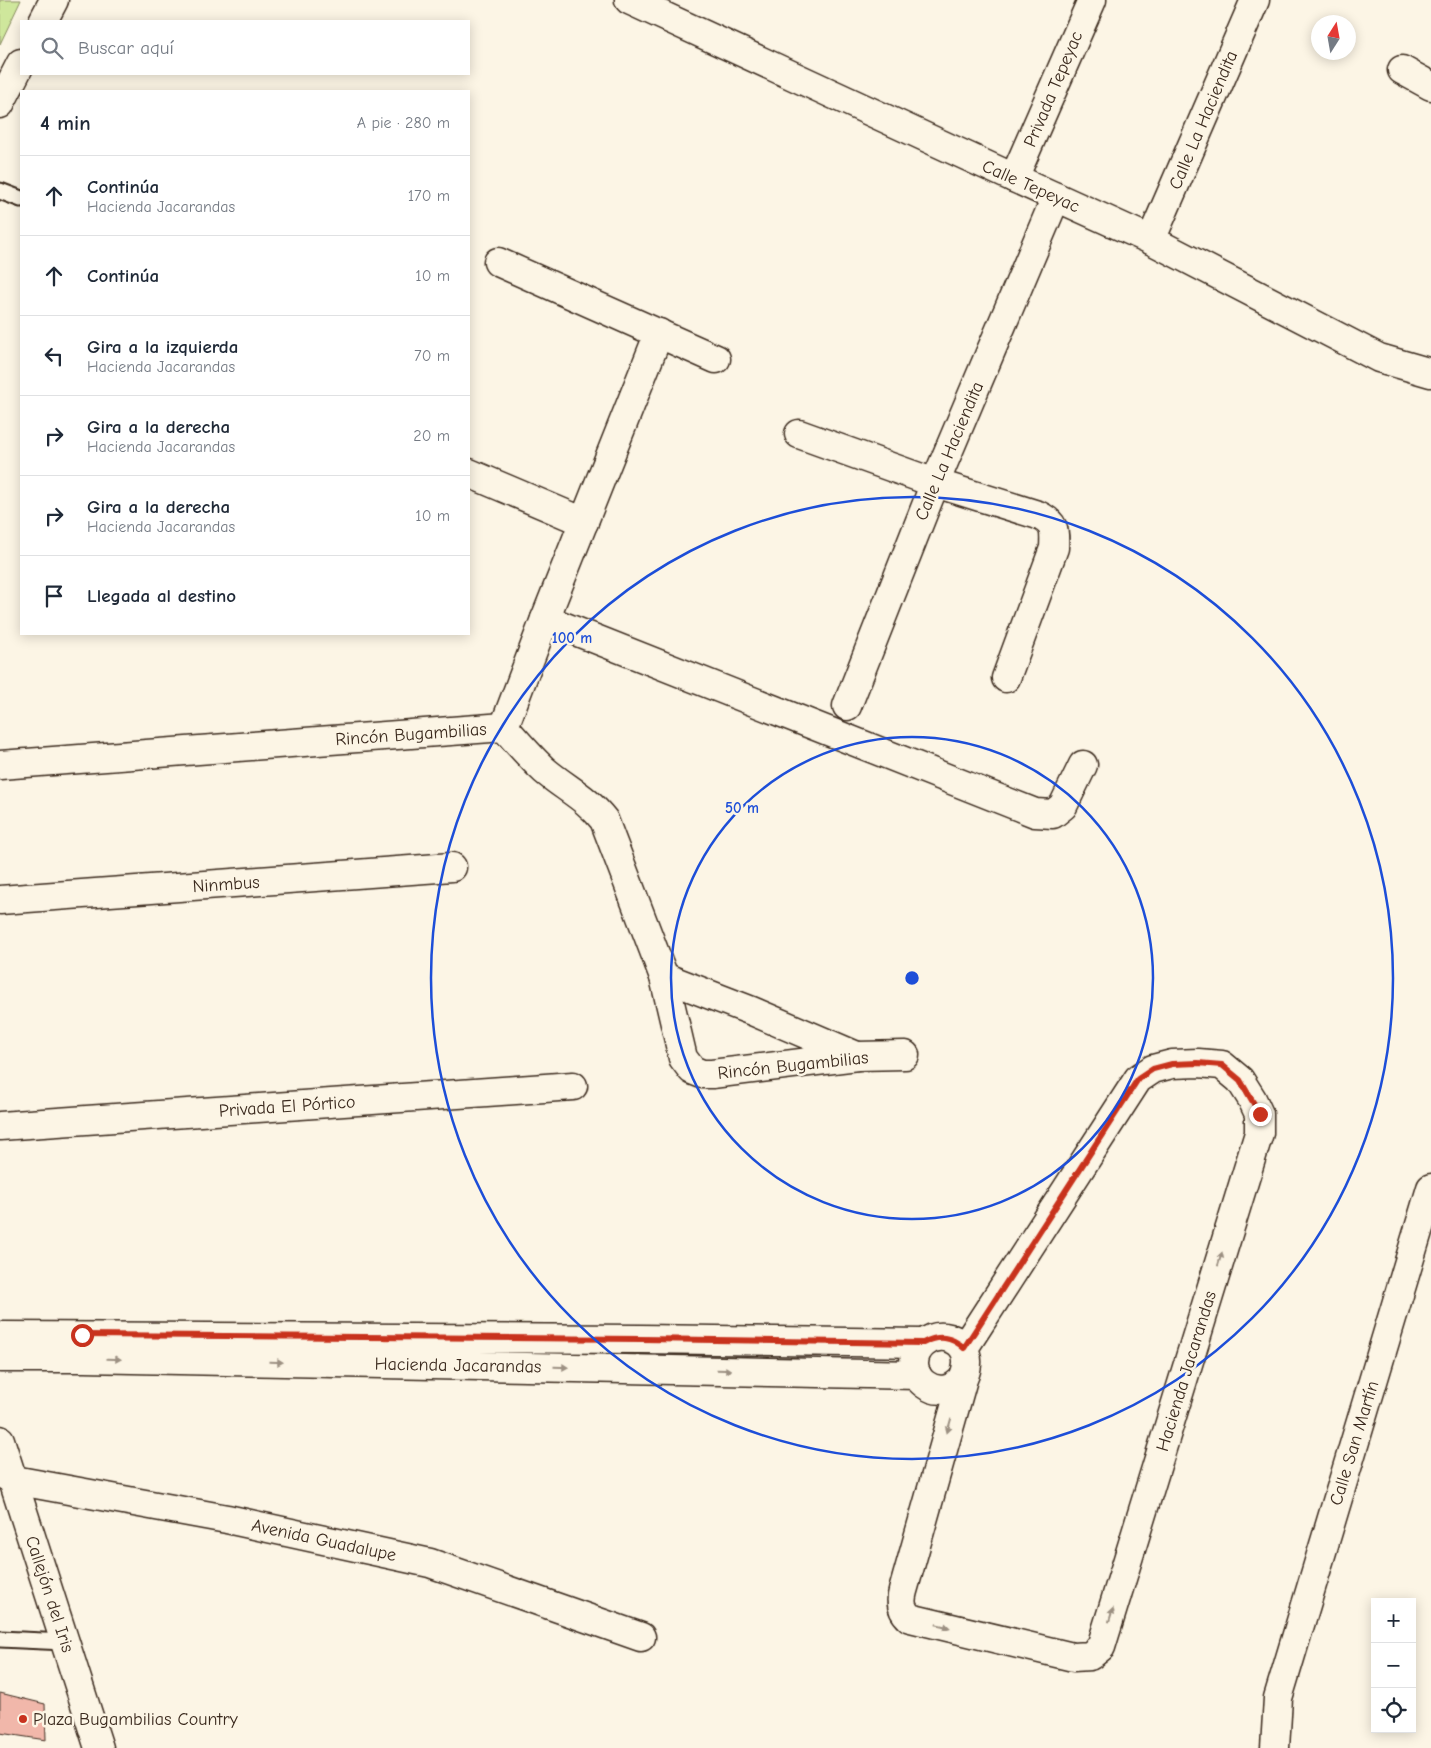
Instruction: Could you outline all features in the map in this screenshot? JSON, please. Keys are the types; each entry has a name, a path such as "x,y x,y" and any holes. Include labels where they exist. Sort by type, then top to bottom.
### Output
{"street":[{"path":"44,20 54,0"},
{"name":"Calle Tepeyac","path":"629,0 1151,240 1379,358 1431,373"},
{"name":"Privada Tepeyac","path":"1014,178 1092,0"},
{"name":"Calle La Haciendita","path":"1151,240 1255,0"},
{"path":"0,104 20,65"},
{"path":"1402,70 1431,86"},
{"name":"Calle La Haciendita","path":"847,706 935,483 1056,197"},
{"path":"498,262 716,359"},
{"path":"504,727 659,333"},
{"path":"799,434 935,483 1038,515 1048,520 1053,527 1054,548 1006,678"},
{"path":"470,473 584,522"},
{"path":"545,620 1036,813 1053,814 1063,806 1083,765"},
{"name":"Rincón Bugambilias","path":"0,765 504,727 522,749 545,770 594,806 604,820 664,977 683,1058 692,1070 702,1074 712,1074 857,1056 905,1055"},
{"name":"Ninmbus","path":"0,900 452,867"},
{"path":"664,977 752,1011 857,1056"},
{"name":"Hacienda Jacarandas","path":"963,1379 903,1590 901,1607 910,1618 1073,1657 1090,1656 1101,1647 1259,1133 1260,1114 1240,1080 1222,1065 1198,1063 1172,1064 1153,1069 1138,1079 964,1348"},
{"name":"Privada El Pórtico","path":"0,1126 573,1086"},
{"name":"Calle San Martín","path":"1274,1748 1278,1698 1431,1188"},
{"name":"Hacienda Jacarandas","path":"0,1336 83,1347 643,1368 917,1374"},
{"path":"940,1337 949,1338 964,1348 968,1358 967,1369 963,1379 956,1385 948,1389 939,1390 922,1382 914,1364 917,1352 923,1343 940,1337"},
{"path":"641,1339 643,1368"},
{"name":"Hacienda Jacarandas","path":"0,1358 83,1347 641,1339 923,1343"},
{"name":"Callejón del Iris","path":"0,1440 7,1476 65,1642 99,1748"},
{"name":"Avenida Guadalupe","path":"7,1476 227,1519 430,1563 641,1637"}],"lane":[{"path":"0,191 20,200"},
{"path":"0,1639 65,1642"}],"green space":[{"path":"0,0 21,0 0,44"}],"building":[{"name":"Plaza Bugambilias Country","path":"0,1693 45,1704 46,1740 0,1733"}],"place":[{"name":"Plaza Bugambilias Country","path":"23,1719"}],"route":[{"path":"82,1335 923,1343 940,1337 949,1338 964,1348 1138,1079 1153,1069 1172,1064 1198,1063 1222,1065 1240,1080 1260,1114"}]}
